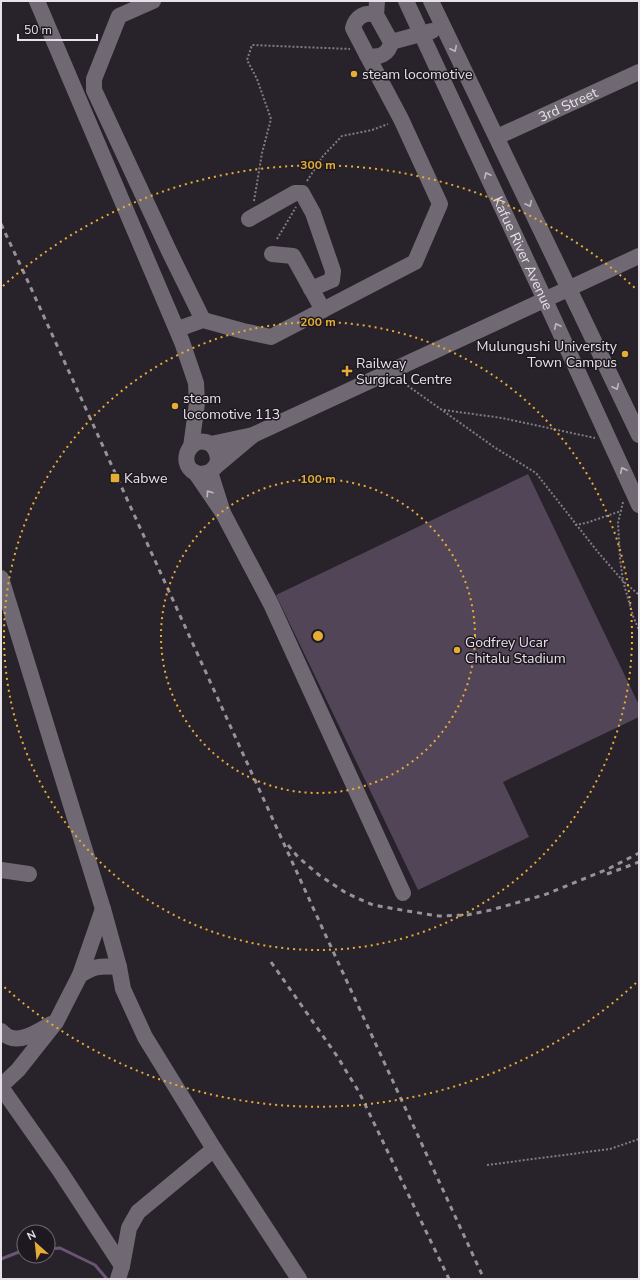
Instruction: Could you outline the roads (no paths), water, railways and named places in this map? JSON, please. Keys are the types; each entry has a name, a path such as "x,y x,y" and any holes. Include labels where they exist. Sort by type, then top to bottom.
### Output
{"street":[{"path":"38,1 178,329 196,383 197,403 191,446 186,456 186,461 191,470 206,471 217,464 218,453 210,444 197,403"},
{"path":"153,1 119,16 94,79 94,90 203,320"},
{"name":"Kafue River Avenue","path":"406,1 639,505"},
{"name":"Kafue River Avenue","path":"431,1 639,435"},
{"path":"178,329 203,320 271,337 415,262 440,204 371,57 353,28 359,17 363,14 372,13 376,8 391,42 388,50 371,57"},
{"path":"391,42 444,28"},
{"name":"3rd Street","path":"497,137 639,72"},
{"path":"249,219 295,193 302,193 313,214 333,270 332,280 311,290"},
{"path":"272,254 293,256 323,310"},
{"path":"206,471 253,435 639,256"},
{"path":"191,446 200,442 210,444 253,435"},
{"path":"206,471 223,513 271,604 403,893"},
{"path":"1,578 103,909 124,989 145,1037 214,1149 298,1279"},
{"path":"1,870 29,874"},
{"path":"103,909 80,975 56,1022 18,1070 1,1087 60,1171 120,1274"},
{"path":"80,975 91,968 100,966 119,967"},
{"path":"1,1031 7,1037 16,1039 29,1036 56,1022"},
{"path":"120,1274 129,1228 138,1212 214,1149"}],"waterway":[{"path":"56,1248 60,1248 95,1265 107,1279"},
{"path":"1,1259 16,1253"}],"railway":[{"path":"1,224 484,1279"},
{"path":"288,845 298,857 319,875 346,893 373,905 439,916 467,915 544,895 608,869 639,853"},
{"path":"607,874 639,862"},
{"path":"271,962 337,1056 359,1092 449,1279"}],"place":[{"name":"steam locomotive","path":"354,74"},
{"name":"Mulungushi University Town Campus","path":"625,354"},
{"name":"Railway Surgical Centre","path":"347,371"},
{"name":"steam locomotive 113","path":"175,406"},
{"name":"Kabwe","path":"115,478"},
{"name":"Godfrey Ucar Chitalu Stadium","path":"457,650"}]}
